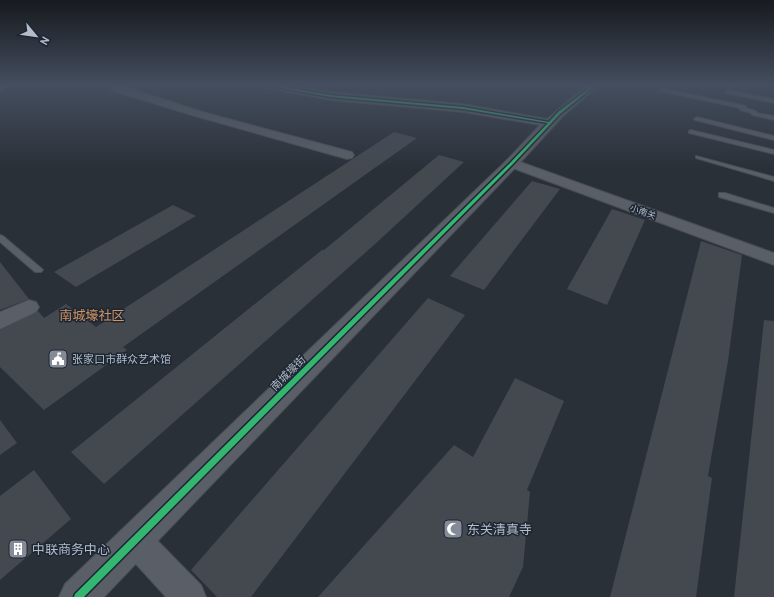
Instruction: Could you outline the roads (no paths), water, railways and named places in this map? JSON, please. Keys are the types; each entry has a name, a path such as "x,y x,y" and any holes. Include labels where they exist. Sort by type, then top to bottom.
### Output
{"street":[{"path":"196,113 347,155"},
{"path":"491,113 550,123"},
{"name":"南城壕街","path":"78,597 512,164 561,113"},
{"name":"小南关","path":"512,164 774,259"},
{"path":"0,321 29,307"},
{"path":"135,540 188,597"}],"lane":[{"path":"754,113 774,118"},
{"path":"697,119 774,138"},
{"path":"692,132 774,152"},
{"path":"698,157 774,180"},
{"path":"722,195 774,210"},
{"path":"0,238 38,270"}],"place":[{"name":"张家口市群众艺术馆","path":"58,359"},
{"name":"东关清真寺","path":"453,529"},
{"name":"中联商务中心","path":"18,549"}],"district":[{"name":"南城壕社区","path":"92,315"}]}
